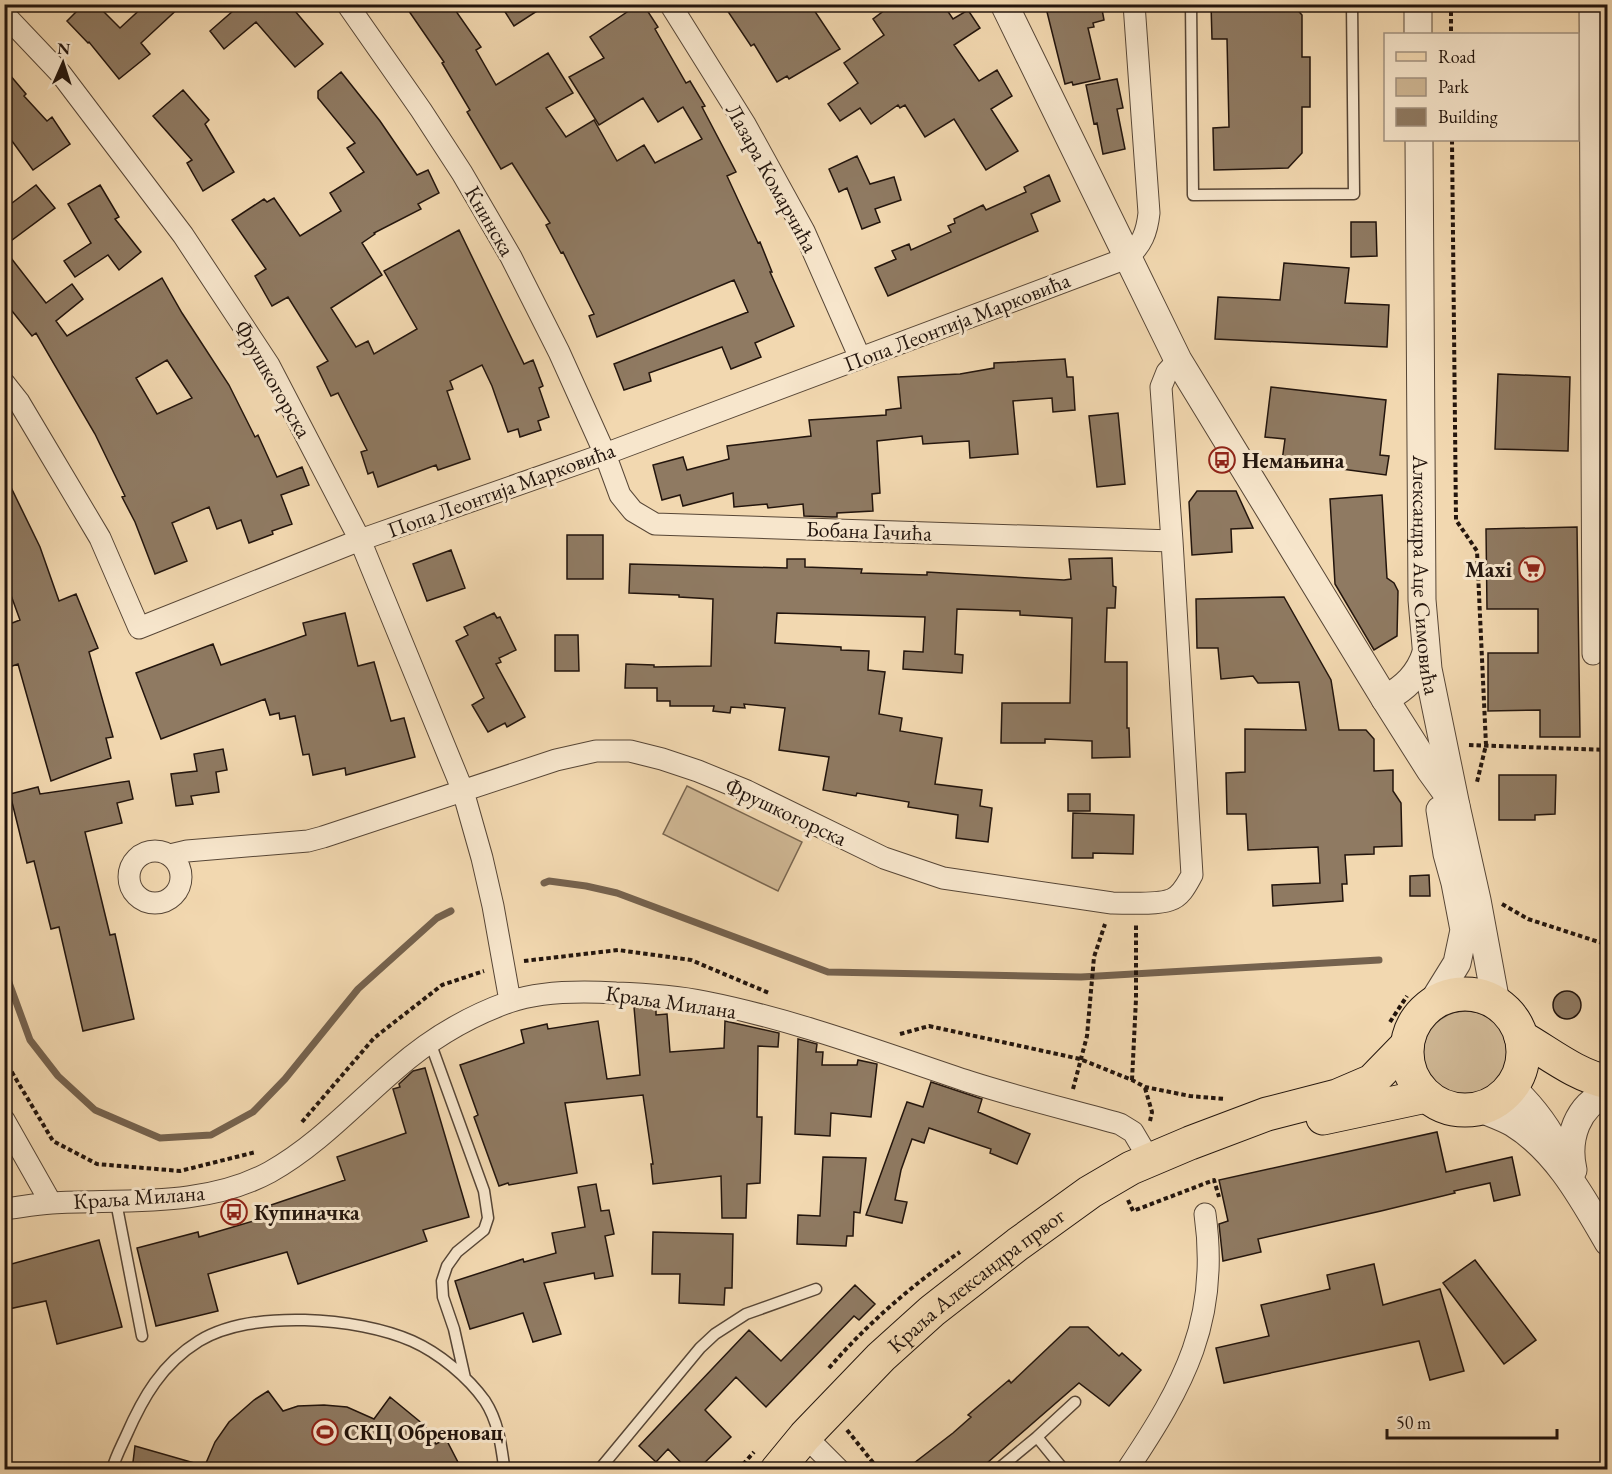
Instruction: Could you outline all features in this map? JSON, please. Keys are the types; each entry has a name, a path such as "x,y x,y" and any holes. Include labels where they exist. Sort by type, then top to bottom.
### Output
{"main road":[{"path":"1398,1034 1410,1073 1426,1095 1438,1103 1465,1110 1479,1108 1497,1100 1512,1086 1520,1070 1523,1054 1521,1037 1512,1018 1496,1004 1477,996 1456,995 1419,1000"},
{"name":"Краља Александра првог","path":"777,1470 805,1436 881,1357 932,1311 1055,1217 1115,1177 1149,1159 1267,1114 1337,1096 1372,1081 1398,1034 1415,1022 1419,1000"},
{"path":"1521,1037 1562,1063 1606,1086"},
{"path":"1512,1086 1535,1081 1606,1086"},
{"name":"Краља Александра првог","path":"1208,1136 1275,1127 1426,1095"}],"street":[{"name":"Книнска","path":"347,4 422,110 512,257 559,352 604,454"},
{"name":"Лазара Комарчића","path":"670,4 745,124 804,231 860,358"},
{"path":"1004,4 1126,258 1178,360 1385,699 1456,806"},
{"path":"1126,258 1135,250 1148,229 1149,213 1134,4"},
{"path":"1418,4 1418,33"},
{"path":"1590,4 1593,654"},
{"name":"Фрушкогорска","path":"4,14 61,74 183,236 269,365 360,540 463,790 482,858 505,964 510,1001"},
{"name":"Александра Аце Симовића","path":"1419,141 1422,600 1426,653 1496,1004"},
{"name":"Попа Леонтија Марковића","path":"4,383 19,402 100,538 139,628 360,540 604,454 1126,258"},
{"path":"1112,903 1171,900 1184,890 1192,875 1161,387 1167,372 1178,360"},
{"name":"Бобана Гачића","path":"604,454 620,495 633,511 655,524 1172,541"},
{"path":"1385,699 1401,690 1412,680 1422,665 1426,653"},
{"name":"Фрушкогорска","path":"170,855 187,851 308,841 556,760 596,751 630,751 698,771 747,791 884,858 943,878 1112,903"},
{"path":"1419,1000 1457,963 1464,930 1430,770"},
{"name":"Краља Милана","path":"4,1209 51,1203 148,1200 209,1193 241,1185 270,1172 299,1153 327,1132 397,1068 430,1042 473,1017 510,1001 531,996 577,992 654,995 705,1002 833,1036 1004,1093 1120,1124 1137,1137 1149,1159"},
{"path":"1512,1086 1550,1132 1576,1188 1608,1242"},
{"path":"1576,1188 1571,1151 1575,1126 1606,1086"},
{"path":"1479,1108 1513,1123 1533,1139 1576,1188"},
{"path":"4,1120 51,1203"},
{"path":"1127,1470 1157,1424 1183,1376 1196,1345 1207,1296 1205,1214"},
{"path":"805,1436 838,1470"}],"lane":[{"path":"1191,4 1193,195 1354,194 1352,4"},
{"path":"430,1042 484,1191 488,1218 484,1230 458,1252 447,1266 442,1281 443,1297 454,1329 465,1378"},
{"path":"116,1202 142,1336"},
{"path":"599,1470 700,1348 715,1334 746,1314 816,1288"},
{"path":"112,1470 139,1405 153,1382 175,1358 201,1340 224,1329 250,1323 283,1320 336,1322 374,1329 412,1341 443,1360 465,1378 485,1402 501,1438 506,1468"},
{"path":"997,1470 1076,1402"},
{"path":"1037,1437 1064,1470"}],"path":[{"path":"1451,4 1451,33"},
{"path":"1452,141 1456,520 1477,551 1486,746 1476,786"},
{"path":"1444,744 1608,750"},
{"path":"1474,885 1482,884 1496,900 1527,919 1608,945"},
{"path":"1068,1110 1087,1036 1094,957 1112,903"},
{"path":"1132,1080 1137,903"},
{"path":"301,1122 374,1038 442,985 505,964 618,950 691,960 774,995"},
{"path":"1398,1034 1419,1000"},
{"path":"898,1035 929,1026 1080,1059 1145,1087 1190,1096 1232,1100"},
{"path":"4,1059 53,1141 97,1164 180,1171 260,1152"},
{"path":"1115,1177 1133,1211 1214,1180 1223,1212 1205,1214"}],"green space":[{"path":"687,786 802,842 778,891 663,834"},
{"path":"1466,1011 1482,1015 1496,1024 1505,1038 1509,1054 1505,1070 1496,1084 1482,1093 1466,1097 1450,1093 1436,1084 1427,1070 1423,1054 1427,1038 1436,1024 1450,1015"}],"building":[{"path":"84,4 96,4 120,28 146,4 183,4 141,43 150,54 119,79 89,42 67,21"},
{"path":"241,4 289,4 323,44 295,67 256,22 224,49 210,31"},
{"path":"404,4 451,4 481,47 476,50 496,85 548,53 573,93 546,108 566,137 594,120 617,161 644,145 655,163 702,139 683,107 658,122 643,98 599,125 569,77 604,58 590,37 639,4 643,4 658,27 655,29 686,83 690,81 705,106 702,107 736,172 727,176 758,243 760,242 772,272 770,272 794,326 755,343 761,357 731,369 722,347 649,373 651,381 624,390 614,364 748,312 734,280 597,337 589,316 594,314 563,252 561,253 546,225 550,223 512,163 501,169 467,112 470,110 442,63 444,62"},
{"path":"500,4 548,4 514,26"},
{"path":"723,4 810,4 840,49 789,79 787,76 777,82 754,44 751,46"},
{"path":"893,4 943,4 953,19 968,10 980,28 954,45 979,81 997,70 1012,96 991,109 1018,151 986,170 954,119 925,137 905,105 900,108 898,105 871,124 860,108 840,121 828,104 858,83 844,63 884,35 873,19"},
{"path":"1045,4 1101,4 1104,20 1093,23 1094,27 1088,28 1100,79 1073,85 1072,82 1065,84"},
{"path":"1211,4 1292,4 1302,15 1302,57 1310,57 1310,107 1302,107 1302,153 1288,168 1214,170 1213,128 1229,127 1227,39 1212,39"},
{"path":"4,68 26,94 24,96 47,121 52,117 70,144 33,170 4,130"},
{"path":"341,72 380,121 417,175 428,170 439,193 418,204 421,209 374,233 362,243 382,275 331,308 356,347 368,341 374,354 417,329 384,271 459,230 524,364 533,360 543,386 539,388 549,417 538,421 541,430 520,437 518,429 508,432 482,365 450,381 453,389 447,391 470,459 438,470 436,465 378,487 373,472 368,474 361,452 367,450 338,393 331,396 317,367 328,361 288,297 272,306 255,276 266,269 232,220 264,199 267,202 274,198 300,236 341,211 330,193 364,172 347,148 355,143 318,98 318,91"},
{"path":"1117,79 1123,108 1117,109 1125,149 1103,154 1086,85"},
{"path":"183,90 209,120 205,124 234,172 203,191 187,163 192,160 153,116"},
{"path":"857,156 870,184 894,177 901,200 875,209 880,222 862,229 847,188 839,192 829,169"},
{"path":"1049,175 1060,201 1031,214 1038,231 888,296 875,268 896,259 892,251 909,244 911,250 951,232 948,226 955,223 954,219 983,205 986,210 1026,192 1024,187"},
{"path":"36,185 55,208 4,246 4,209"},
{"path":"100,185 119,217 115,219 141,252 119,270 108,255 75,277 64,261 91,243 68,204"},
{"path":"1351,222 1376,222 1377,256 1351,257"},
{"path":"4,249 46,303 72,284 83,299 56,321 67,336 162,278 229,385 255,437 258,435 277,477 302,467 309,485 281,495 292,524 249,543 241,520 217,529 209,507 172,523 187,561 155,574 135,522 122,497 125,496 95,434 36,333 32,336 4,301","holes":["167,360 192,398 157,414 136,378"]},
{"path":"1284,263 1349,268 1345,303 1389,305 1387,347 1215,339 1218,297 1280,300"},
{"path":"1065,359 1067,377 1073,377 1075,410 1053,412 1052,398 1013,401 1018,454 970,458 969,441 923,444 922,436 877,441 880,493 872,494 873,511 837,513 837,517 832,517 804,516 803,504 768,508 767,504 734,507 733,493 683,506 680,495 662,500 653,465 683,457 687,470 729,459 727,446 811,436 809,420 886,415 886,410 901,408 898,377 960,374 994,368 994,363"},
{"path":"1498,374 1570,377 1568,451 1495,449"},
{"path":"1271,387 1386,400 1380,455 1389,456 1386,475 1282,461 1285,439 1265,437"},
{"path":"1118,413 1125,484 1097,487 1089,416"},
{"path":"4,473 40,547 59,601 76,594 98,648 89,652 113,737 106,738 111,758 51,781 18,664 4,669 4,626 20,620 4,576"},
{"path":"1197,491 1236,491 1253,528 1231,529 1232,552 1192,555 1189,502"},
{"path":"1382,495 1387,578 1394,583 1398,591 1397,636 1374,650 1335,584 1330,499"},
{"path":"1577,527 1580,737 1540,737 1540,710 1488,711 1488,653 1538,653 1538,609 1487,609 1486,529"},
{"path":"567,535 603,535 603,579 567,579"},
{"path":"451,550 465,588 427,601 413,564"},
{"path":"1112,558 1113,586 1116,587 1115,608 1107,608 1105,662 1127,662 1127,728 1129,728 1130,757 1092,758 1092,741 1045,739 1045,743 1001,743 1002,703 1070,703 1072,618 1020,615 1020,611 957,609 955,654 963,655 962,673 903,669 904,651 923,652 925,617 777,613 775,643 869,651 868,670 885,672 879,714 902,718 900,731 942,738 935,784 982,790 980,806 992,808 988,842 956,838 958,815 908,807 909,802 823,790 829,757 779,750 785,708 744,704 745,708 731,707 730,713 713,711 714,706 670,706 670,701 657,701 657,688 625,688 626,664 654,665 654,667 711,666 713,599 629,593 630,564 787,568 787,559 805,559 805,567 862,569 861,573 927,575 927,572 1064,580 1071,579 1069,559"},
{"path":"1284,597 1331,680 1339,730 1366,730 1374,739 1374,771 1393,770 1393,791 1401,803 1402,846 1374,847 1374,854 1345,855 1347,884 1342,884 1343,901 1273,906 1272,885 1320,883 1318,847 1248,850 1246,814 1227,814 1226,773 1245,772 1245,729 1306,730 1299,682 1258,683 1253,676 1221,679 1218,648 1197,648 1196,599"},
{"path":"345,613 358,666 374,662 391,721 404,718 415,757 346,775 345,768 313,775 309,754 303,755 295,716 280,719 279,713 270,715 265,699 161,739 136,673 213,644 221,665 306,635 303,623"},
{"path":"494,613 497,618 500,617 516,650 499,658 501,662 496,664 525,717 507,727 505,723 488,732 472,705 484,698 456,641 468,635 464,627"},
{"path":"555,635 578,635 579,671 555,671"},
{"path":"223,749 227,770 216,772 219,792 191,796 193,804 176,806 171,774 197,771 194,754"},
{"path":"1499,775 1556,775 1555,814 1535,815 1535,820 1499,820"},
{"path":"129,781 133,799 117,803 122,823 85,832 110,935 115,934 134,1019 83,1031 59,927 51,929 34,861 27,863 10,794 38,787 40,794"},
{"path":"1068,794 1090,794 1090,811 1068,811"},
{"path":"1073,813 1134,815 1133,854 1093,853 1093,858 1072,858"},
{"path":"1429,875 1430,896 1410,896 1410,876"},
{"path":"1567,991 1577,995 1581,1005 1577,1015 1567,1019 1557,1015 1553,1005 1557,995"},
{"path":"634,1007 656,1008 656,1015 667,1014 670,1052 724,1048 725,1021 779,1033 778,1047 758,1046 757,1117 762,1117 760,1183 747,1184 746,1218 722,1218 721,1176 653,1184 651,1164 653,1164 643,1095 565,1103 577,1173 499,1186 474,1117 478,1115 460,1065 524,1043 521,1030 547,1024 548,1029 598,1021 607,1079 640,1075"},
{"path":"798,1039 817,1044 816,1052 823,1052 822,1065 857,1065 858,1060 877,1064 871,1117 831,1113 830,1136 795,1134"},
{"path":"425,1068 469,1217 423,1230 427,1241 298,1284 287,1252 208,1274 218,1311 156,1326 137,1248 198,1232 199,1237 274,1215 271,1205 345,1180 337,1157 406,1133 393,1089 400,1087 399,1084 413,1071"},
{"path":"931,1082 982,1099 978,1112 1030,1134 1017,1164 990,1153 991,1149 929,1128 924,1143 912,1139 901,1170 895,1200 907,1202 902,1223 866,1215 907,1102 923,1107"},
{"path":"1437,1132 1446,1172 1512,1157 1520,1195 1494,1201 1490,1183 1454,1191 1455,1193 1258,1239 1261,1252 1223,1261 1219,1224 1228,1221 1219,1180"},
{"path":"823,1157 866,1158 860,1213 854,1212 853,1236 847,1236 846,1246 797,1244 798,1215 820,1216"},
{"path":"596,1184 601,1211 609,1210 614,1234 605,1236 613,1276 595,1279 594,1273 544,1283 561,1334 533,1342 523,1313 470,1329 455,1281 523,1259 524,1262 556,1253 552,1233 585,1227 578,1187"},
{"path":"653,1232 733,1234 732,1288 725,1288 724,1305 679,1303 680,1274 652,1274"},
{"path":"99,1240 122,1327 57,1344 46,1301 4,1310 4,1266"},
{"path":"1475,1260 1536,1340 1504,1364 1443,1283"},
{"path":"1374,1264 1383,1305 1440,1289 1464,1371 1430,1380 1419,1341 1224,1383 1216,1348 1269,1336 1261,1305 1330,1289 1327,1275"},
{"path":"855,1285 875,1304 859,1320 854,1316 766,1407 736,1377 705,1410 731,1437 697,1470 688,1470 668,1449 656,1462 639,1446 749,1330 781,1361"},
{"path":"1070,1327 1088,1327 1119,1356 1122,1353 1141,1370 1109,1406 1079,1383 979,1470 905,1470 953,1433 971,1417 968,1415 1009,1380 1011,1383"},
{"name":"СКЦ Обреновац","path":"268,1391 283,1411 298,1406 347,1407 374,1419 390,1397 424,1425 436,1444 446,1439 462,1470 203,1470 215,1442 229,1422"},
{"path":"135,1446 198,1464 197,1470 132,1470"}],"waterway":[{"path":"544,883 549,881 586,886 617,893 828,972 1081,977 1379,960"},
{"path":"4,969 30,1040 58,1076 95,1110 160,1138 211,1135 253,1112 285,1079 358,989 437,918 451,911"}],"place":[{"name":"Немањина","path":"1222,460"},
{"name":"Maxi","path":"1532,569"},
{"name":"Купиначка","path":"234,1212"},
{"name":"СКЦ Обреновац","path":"325,1432"}]}
